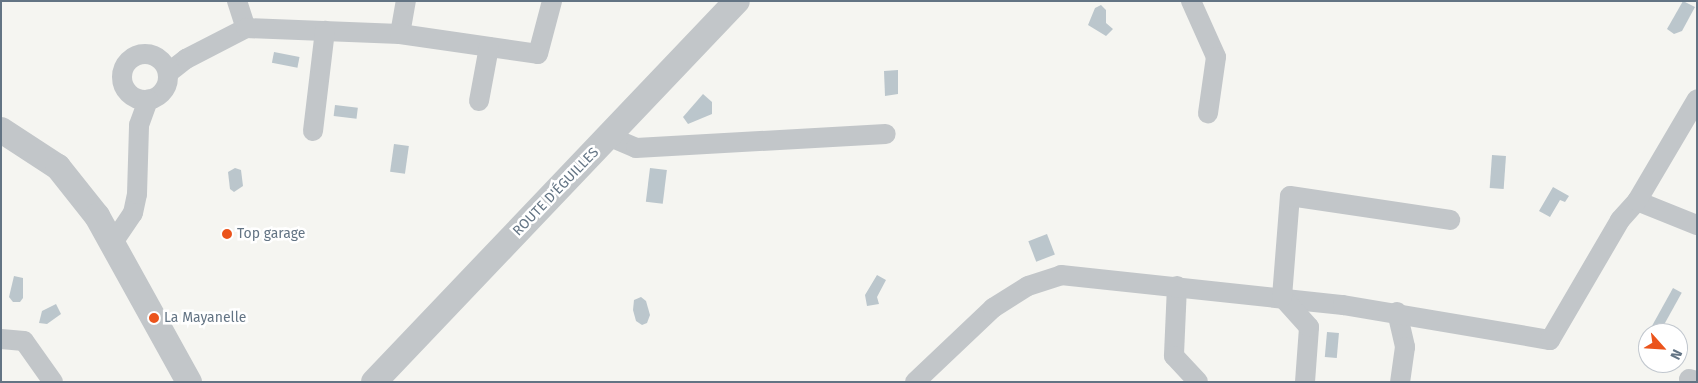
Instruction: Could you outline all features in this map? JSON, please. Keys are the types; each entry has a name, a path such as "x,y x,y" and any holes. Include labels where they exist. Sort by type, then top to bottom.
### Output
{"street":[{"path":"237,1 246,28"},
{"path":"400,34 406,1"},
{"path":"112,244 133,213 137,194 139,125 148,100 161,93 168,73 186,59 246,28 400,34 538,54 552,1"},
{"name":"ROUTE D'ÉGUILLES","path":"374,382 738,1"},
{"path":"1192,1 1216,58 1208,113"},
{"path":"313,131 325,31"},
{"path":"479,101 489,47"},
{"path":"139,125 122,77 126,63 138,54 186,59"},
{"path":"153,55 163,62 168,73"},
{"path":"127,91 133,96 148,100"},
{"path":"915,382 993,308 1028,286 1061,275 1282,297 1397,312 1550,340 1620,220 1636,201 1697,100"},
{"path":"1,130 58,167 97,216 187,380"},
{"path":"608,136 636,148 886,134"},
{"path":"1305,382 1309,327 1282,297 1290,196 1450,220"},
{"path":"1636,201 1697,226"},
{"path":"1177,286 1174,356 1198,382"},
{"path":"1397,312 1405,347 1400,382"},
{"path":"1,339 24,341 53,382"}],"shaded area":[{"path":"1683,1 1695,7 1682,31 1674,34 1667,29"},
{"path":"1101,5 1106,10 1106,23 1113,29 1106,36 1088,25 1095,8"},
{"path":"274,52 300,57 297,68 272,63"},
{"path":"898,70 898,94 885,96 884,71"},
{"path":"703,94 712,102 712,114 688,124 683,117"},
{"path":"335,105 358,108 356,119 334,116"},
{"path":"394,144 409,146 405,174 390,172"},
{"path":"1492,155 1506,156 1504,189 1490,188"},
{"path":"235,168 241,170 243,186 234,192 230,189 228,172"},
{"path":"650,168 667,170 663,204 646,202"},
{"path":"1553,187 1569,196 1565,202 1560,200 1550,217 1539,211"},
{"path":"1047,234 1055,255 1036,262 1028,241"},
{"path":"877,275 886,280 877,297 879,304 867,306 865,295"},
{"path":"14,276 23,278 23,298 20,302 13,302 9,297"},
{"path":"1673,288 1682,293 1665,323 1654,323"},
{"path":"641,297 646,301 650,315 647,323 642,325 636,321 633,310 634,300"},
{"path":"56,304 61,314 47,324 39,323 42,311"},
{"path":"1327,332 1339,333 1337,358 1325,357"}],"place":[{"name":"Top garage","path":"227,234"},
{"name":"La Mayanelle","path":"154,318"}]}
